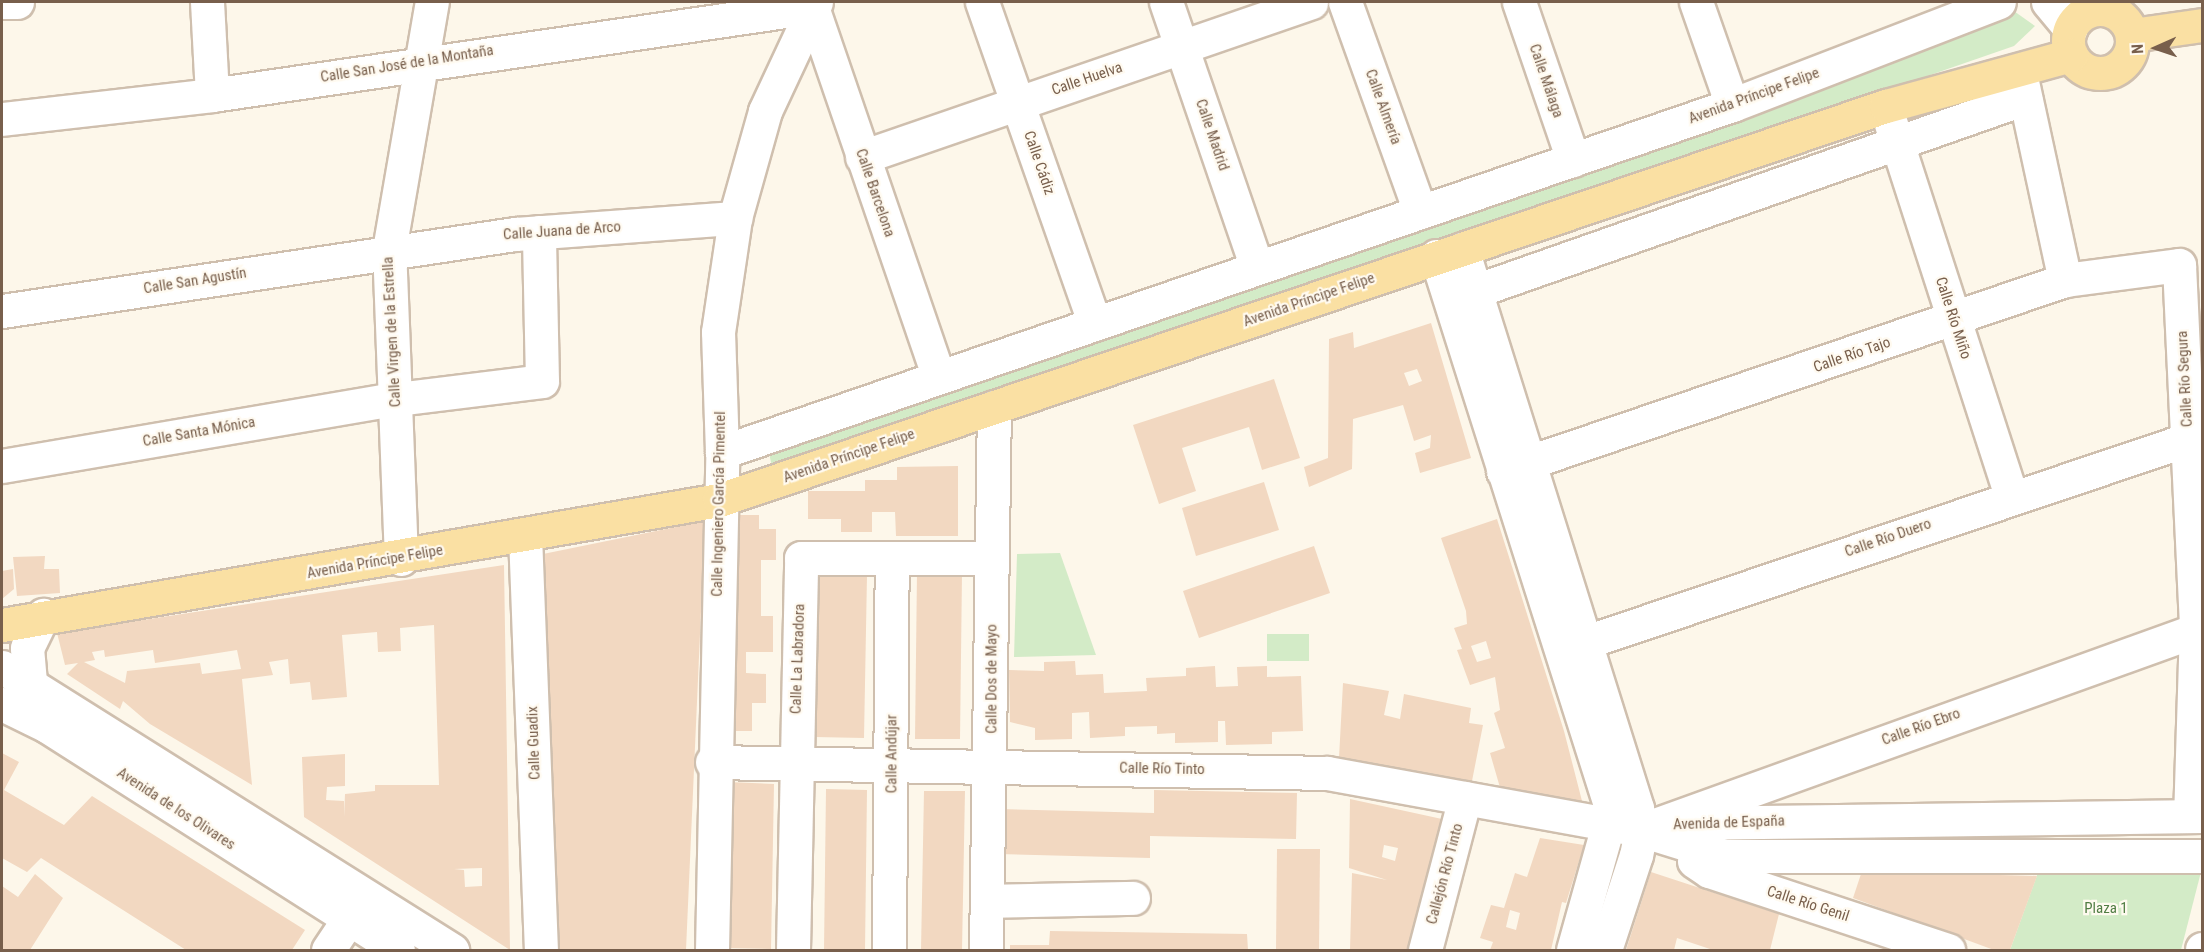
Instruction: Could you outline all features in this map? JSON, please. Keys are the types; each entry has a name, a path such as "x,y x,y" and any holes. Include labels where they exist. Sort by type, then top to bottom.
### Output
{"main road":[{"path":"2097,5 2121,16 2132,35 2130,55 2105,73 2085,70 2071,42 2080,15 2097,5"},
{"path":"2132,35 2202,25"},
{"name":"Avenida Príncipe Felipe","path":"2,625 43,615 401,559 719,500 1886,106 2022,83 2071,42"}],"street":[{"path":"2,2 17,2"},
{"path":"207,2 212,95"},
{"name":"Calle Virgen de la Estrella","path":"401,559 389,250 424,60 432,2"},
{"name":"Calle Cádiz","path":"982,2 1095,324"},
{"name":"Calle Madrid","path":"1166,2 1257,268"},
{"name":"Calle Huelva","path":"862,157 1311,2"},
{"name":"Calle Almería","path":"1345,2 1420,212"},
{"name":"Calle Málaga","path":"1519,2 1573,160"},
{"path":"1696,2 1732,105"},
{"name":"Avenida Príncipe Felipe","path":"722,452 1732,105 1999,2"},
{"path":"2048,2 2071,42"},
{"name":"Calle San José de la Montaña","path":"2,119 212,95 424,60 814,4"},
{"name":"Calle Barcelona","path":"814,4 862,157 939,378"},
{"name":"Calle Ingeniero García Pimentel","path":"712,951 712,762 722,452 717,332 735,218 765,111 814,4"},
{"path":"2022,83 2065,280"},
{"name":"Avenida Príncipe Felipe","path":"1464,295 1896,140 2022,83"},
{"path":"1886,106 1896,140"},
{"name":"Calle Río Miño","path":"1896,140 2011,496"},
{"path":"1669,181 1679,217"},
{"name":"Calle Juana de Arco","path":"389,250 539,232 735,218"},
{"name":"Calle Santa Mónica","path":"2,466 396,399 542,381 539,232"},
{"name":"Calle San Agustín","path":"2,311 389,250"},
{"path":"1449,253 1575,646 1641,830 1605,951"},
{"name":"Calle Río Tajo","path":"1516,467 2065,280 2179,265"},
{"name":"Calle Río Segura","path":"2179,265 2199,628 2196,816"},
{"name":"Calle Dos de Mayo","path":"986,951 992,766 994,407"},
{"name":"Calle Río Duero","path":"1575,646 2011,496 2189,439"},
{"name":"Calle Guadix","path":"525,535 541,951"},
{"name":"Calle La Labradora","path":"794,951 795,764 801,558 992,558"},
{"name":"Calle Andújar","path":"889,951 892,558"},
{"path":"30,682 27,648 43,615"},
{"name":"Calle Río Ebro","path":"1641,830 2199,628"},
{"path":"1573,951 1612,811 1575,646"},
{"name":"Avenida de los Olivares","path":"2,667 30,682 356,908 398,951"},
{"name":"Avenida de los Olivares","path":"2,704 47,726 356,908 452,951"},
{"name":"Calle Río Tinto","path":"712,762 1327,773 1607,827 1641,830"},
{"name":"Callejón Río Tinto","path":"1425,951 1465,798"},
{"name":"Avenida de España","path":"1641,830 1674,823 2196,816"},
{"name":"Avenida de España","path":"1641,830 1725,856 2202,856"},
{"name":"Calle Río Genil","path":"1679,840 1709,871 1908,944 1948,951"},
{"path":"988,901 1133,898"},
{"path":"328,951 356,908"}],"green space":[{"path":"2011,9 2035,26 2014,46 774,476 767,444"},
{"path":"1060,553 1096,655 1014,657 1017,554"},
{"path":"1267,634 1309,634 1309,661 1267,661"},
{"name":"Plaza 1","path":"2040,867 2202,868 2181,950 2010,950"}],"building":[{"path":"1431,323 1471,458 1420,473 1415,453 1430,448 1431,435 1414,441 1403,405 1353,419 1352,469 1309,487 1304,467 1328,458 1329,339 1353,332 1354,348","holes":["1417,369 1422,381 1409,386 1404,373"]},
{"path":"1274,379 1300,458 1262,470 1249,427 1182,448 1196,491 1159,504 1133,425"},
{"path":"958,466 958,536 896,536 895,512 872,512 872,532 841,532 841,519 808,519 808,491 865,491 865,480 897,480 897,467"},
{"path":"1264,482 1279,530 1196,556 1182,508"},
{"path":"733,515 759,515 759,529 776,529 776,560 761,560 761,616 773,616 773,652 746,652 746,673 766,674 766,703 752,703 752,731 732,731"},
{"path":"1497,519 1564,731 1582,801 1576,806 1501,791 1490,753 1505,748 1494,713 1500,710 1495,677 1470,685 1457,650 1462,649 1454,628 1467,624 1466,611 1441,538","holes":["1486,641 1491,658 1477,662 1471,646"]},
{"path":"705,521 686,950 553,950 543,554"},
{"path":"1314,546 1330,593 1199,638 1183,591"},
{"path":"45,556 44,569 59,569 60,593 17,596 13,557"},
{"path":"504,565 510,950 304,817 302,757 345,754 345,786 327,787 326,800 344,801 344,817 345,794 375,791 375,785 439,785 434,625 400,628 401,651 378,652 377,632 342,635 347,697 312,700 310,682 290,684 288,659 269,662 273,675 242,679 252,785 150,724 123,701 120,709 67,674 78,663 65,665 57,633","holes":["104,650 105,657 153,650 155,663 237,650 241,669 202,674 200,663 127,671 125,683 84,662 95,660 92,652","482,868 482,886 465,887 464,870 454,869"]},
{"path":"13,569 14,589 2,599 2,571"},
{"path":"917,572 962,573 960,739 915,739"},
{"path":"818,574 867,575 864,738 815,737"},
{"path":"1075,661 1076,675 1103,674 1104,693 1147,691 1146,678 1186,676 1186,668 1215,666 1216,687 1238,686 1237,667 1267,666 1267,677 1301,676 1303,731 1272,732 1272,744 1226,745 1225,721 1218,721 1218,742 1175,743 1175,733 1157,734 1157,726 1125,727 1125,736 1090,738 1089,712 1072,713 1072,739 1035,740 1035,728 1010,722 1009,670 1044,671 1044,662"},
{"path":"1343,683 1389,691 1384,715 1400,719 1404,694 1471,708 1469,723 1483,725 1472,781 1339,758"},
{"path":"2,753 19,762 4,790 64,825 92,796 305,930 292,950 186,950 41,858 27,872 2,858"},
{"path":"728,782 774,784 771,949 725,948"},
{"path":"826,789 867,790 865,950 824,950"},
{"path":"1154,790 1297,793 1296,839 1150,836 1150,858 998,854 999,809 1154,813"},
{"path":"924,791 965,791 962,950 921,950"},
{"path":"1350,799 1442,819 1410,950 1350,950 1352,873 1387,880 1349,868","holes":["1384,845 1398,848 1395,861 1382,857"]},
{"path":"1540,838 1584,845 1566,903 1562,902 1551,950 1490,950 1493,942 1480,938 1491,905 1504,908 1515,873 1527,877","holes":["1510,910 1520,913 1516,930 1506,927"]},
{"path":"1277,849 1320,849 1319,950 1276,950"},
{"path":"1862,871 2037,876 2010,950 1994,950 1853,898"},
{"path":"1651,872 1779,914 1770,950 1713,950 1677,938 1674,950 1626,950"},
{"path":"35,874 63,898 30,950 2,950 2,886 18,897"},
{"path":"1050,931 1247,934 1248,950 1010,950 1010,945 1049,945"}]}
